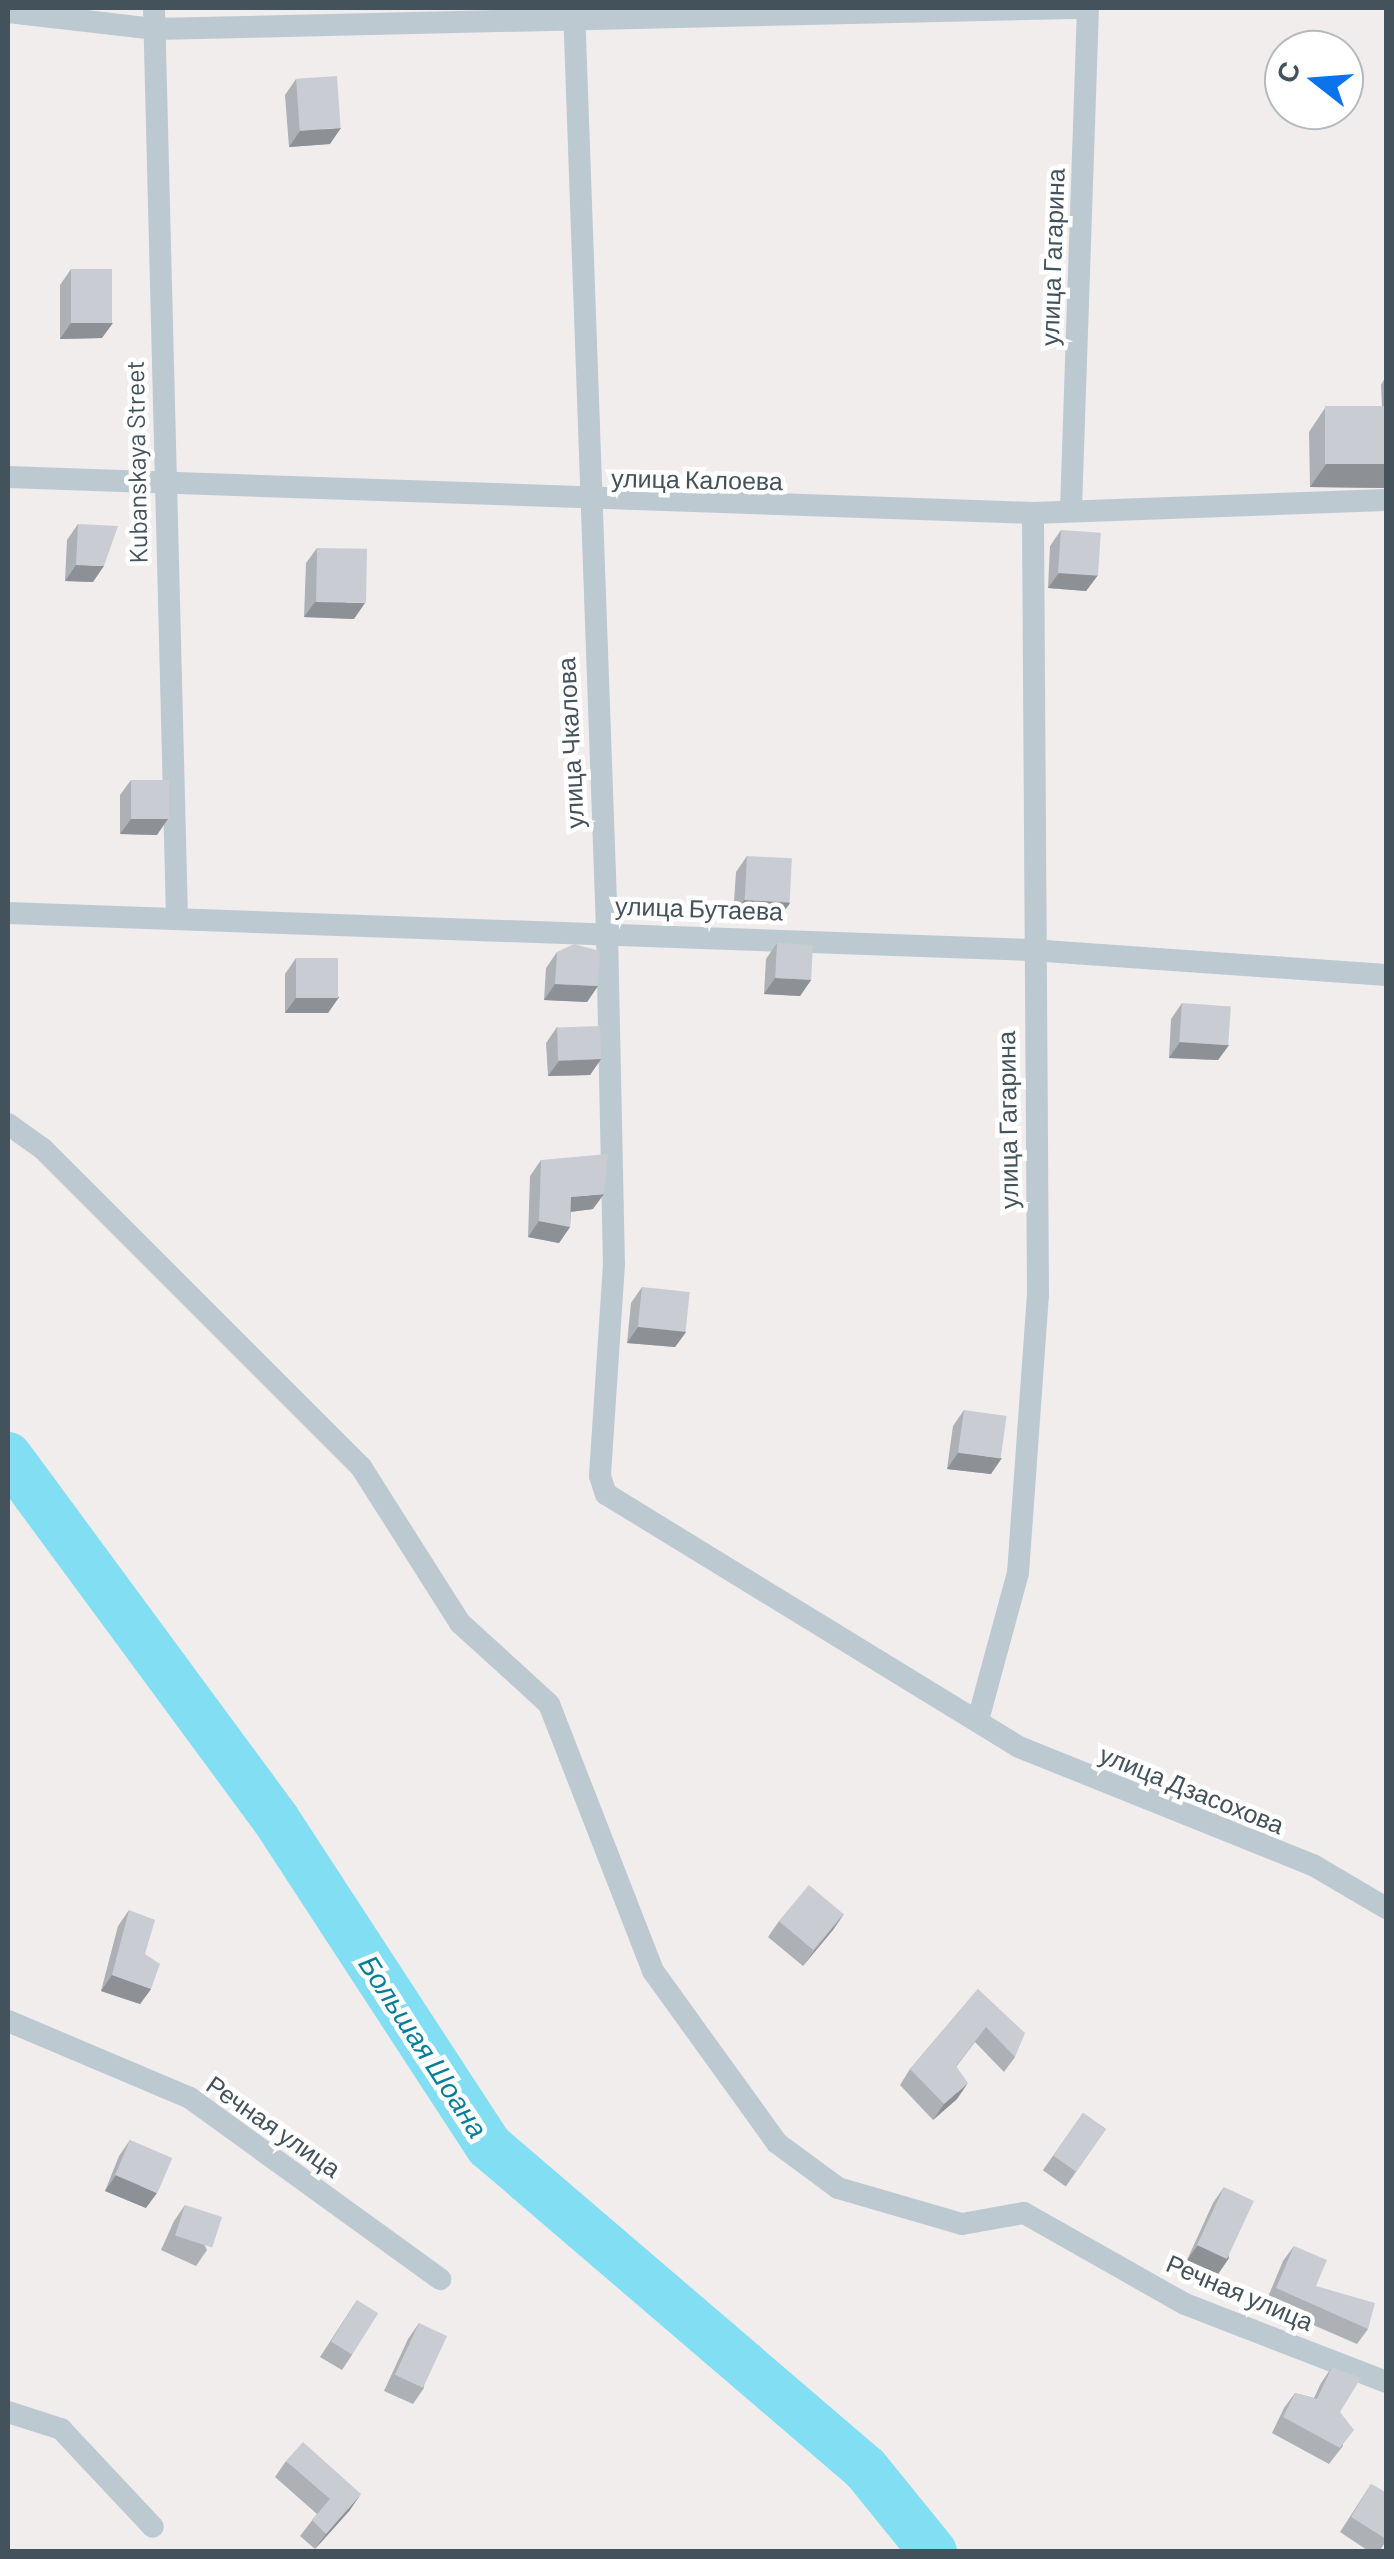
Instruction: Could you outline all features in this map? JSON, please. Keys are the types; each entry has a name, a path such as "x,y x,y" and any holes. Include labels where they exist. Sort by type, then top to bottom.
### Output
{"street":[{"path":"8,12 154,18 1075,8"},
{"name":"улица Гагарина","path":"1071,509 1088,8"},
{"name":"улица Чкалова","path":"574,13 586,504 607,932 614,1264 600,1476"},
{"name":"Kubanskaya Street","path":"154,18 178,914"},
{"name":"улица Калоева","path":"8,477 586,504 1033,514 1071,509 1386,500"},
{"name":"улица Гагарина","path":"978,1720 1018,1574 1038,1296 1030,950 1033,514"},
{"name":"улица Бутаева","path":"8,913 178,914 1030,950 1386,975"},
{"name":"Речная улица","path":"8,1124 43,1149 361,1467 460,1623 550,1704 653,1971 777,2143 838,2188 962,2224 1024,2213 1185,2304 1386,2382"},
{"name":"улица Дзасохова","path":"600,1476 620,1506 1019,1748 1314,1866 1386,1908"},
{"name":"Речная улица","path":"8,2021 190,2098 440,2279"},
{"path":"8,2412 61,2429 153,2527"}],"building":[{"path":"337,76 341,128 300,131 296,79"},
{"path":"71,269 112,269 112,323 71,323"},
{"path":"1325,406 1386,406 1386,464 1325,464"},
{"path":"78,524 118,526 104,566 76,565"},
{"path":"1061,530 1101,533 1098,576 1058,573"},
{"path":"317,548 367,549 366,603 316,602"},
{"path":"131,780 169,780 169,819 131,819"},
{"path":"747,856 792,858 790,902 745,900"},
{"path":"777,943 813,945 811,980 775,978"},
{"path":"574,944 600,951 598,986 555,984 557,952"},
{"path":"296,958 338,958 338,998 296,998"},
{"path":"1182,1003 1231,1006 1228,1045 1179,1042"},
{"path":"600,1026 601,1059 558,1060 557,1028"},
{"path":"608,1154 604,1194 571,1197 570,1227 539,1221 541,1160"},
{"path":"642,1287 690,1292 686,1332 638,1327"},
{"path":"964,1410 1007,1416 1001,1459 958,1453"},
{"path":"809,1885 843,1914 813,1950 779,1921"},
{"path":"129,1910 155,1920 145,1954 160,1964 151,1989 112,1975"},
{"path":"978,1989 1025,2033 1015,2057 986,2027 956,2066 968,2083 944,2104 910,2069"},
{"path":"1083,2113 1106,2129 1076,2172 1053,2156"},
{"path":"130,2140 172,2158 157,2193 115,2175"},
{"path":"1224,2187 1254,2201 1227,2259 1197,2245"},
{"path":"185,2205 222,2217 212,2247 175,2235"},
{"path":"1294,2246 1327,2260 1316,2286 1375,2303 1368,2329 1276,2288"},
{"path":"357,2300 378,2313 352,2355 331,2342"},
{"path":"419,2323 447,2336 423,2388 395,2375"},
{"path":"1332,2367 1361,2378 1340,2412 1354,2430 1340,2448 1283,2417 1295,2393 1317,2399"},
{"path":"303,2442 361,2494 326,2534 312,2520 330,2499 286,2461"},
{"path":"1371,2484 1386,2493 1386,2539 1351,2517"}],"waterway":[{"name":"Большая Шоана","path":"8,1456 275,1818 489,2146 865,2468 933,2552"}]}
